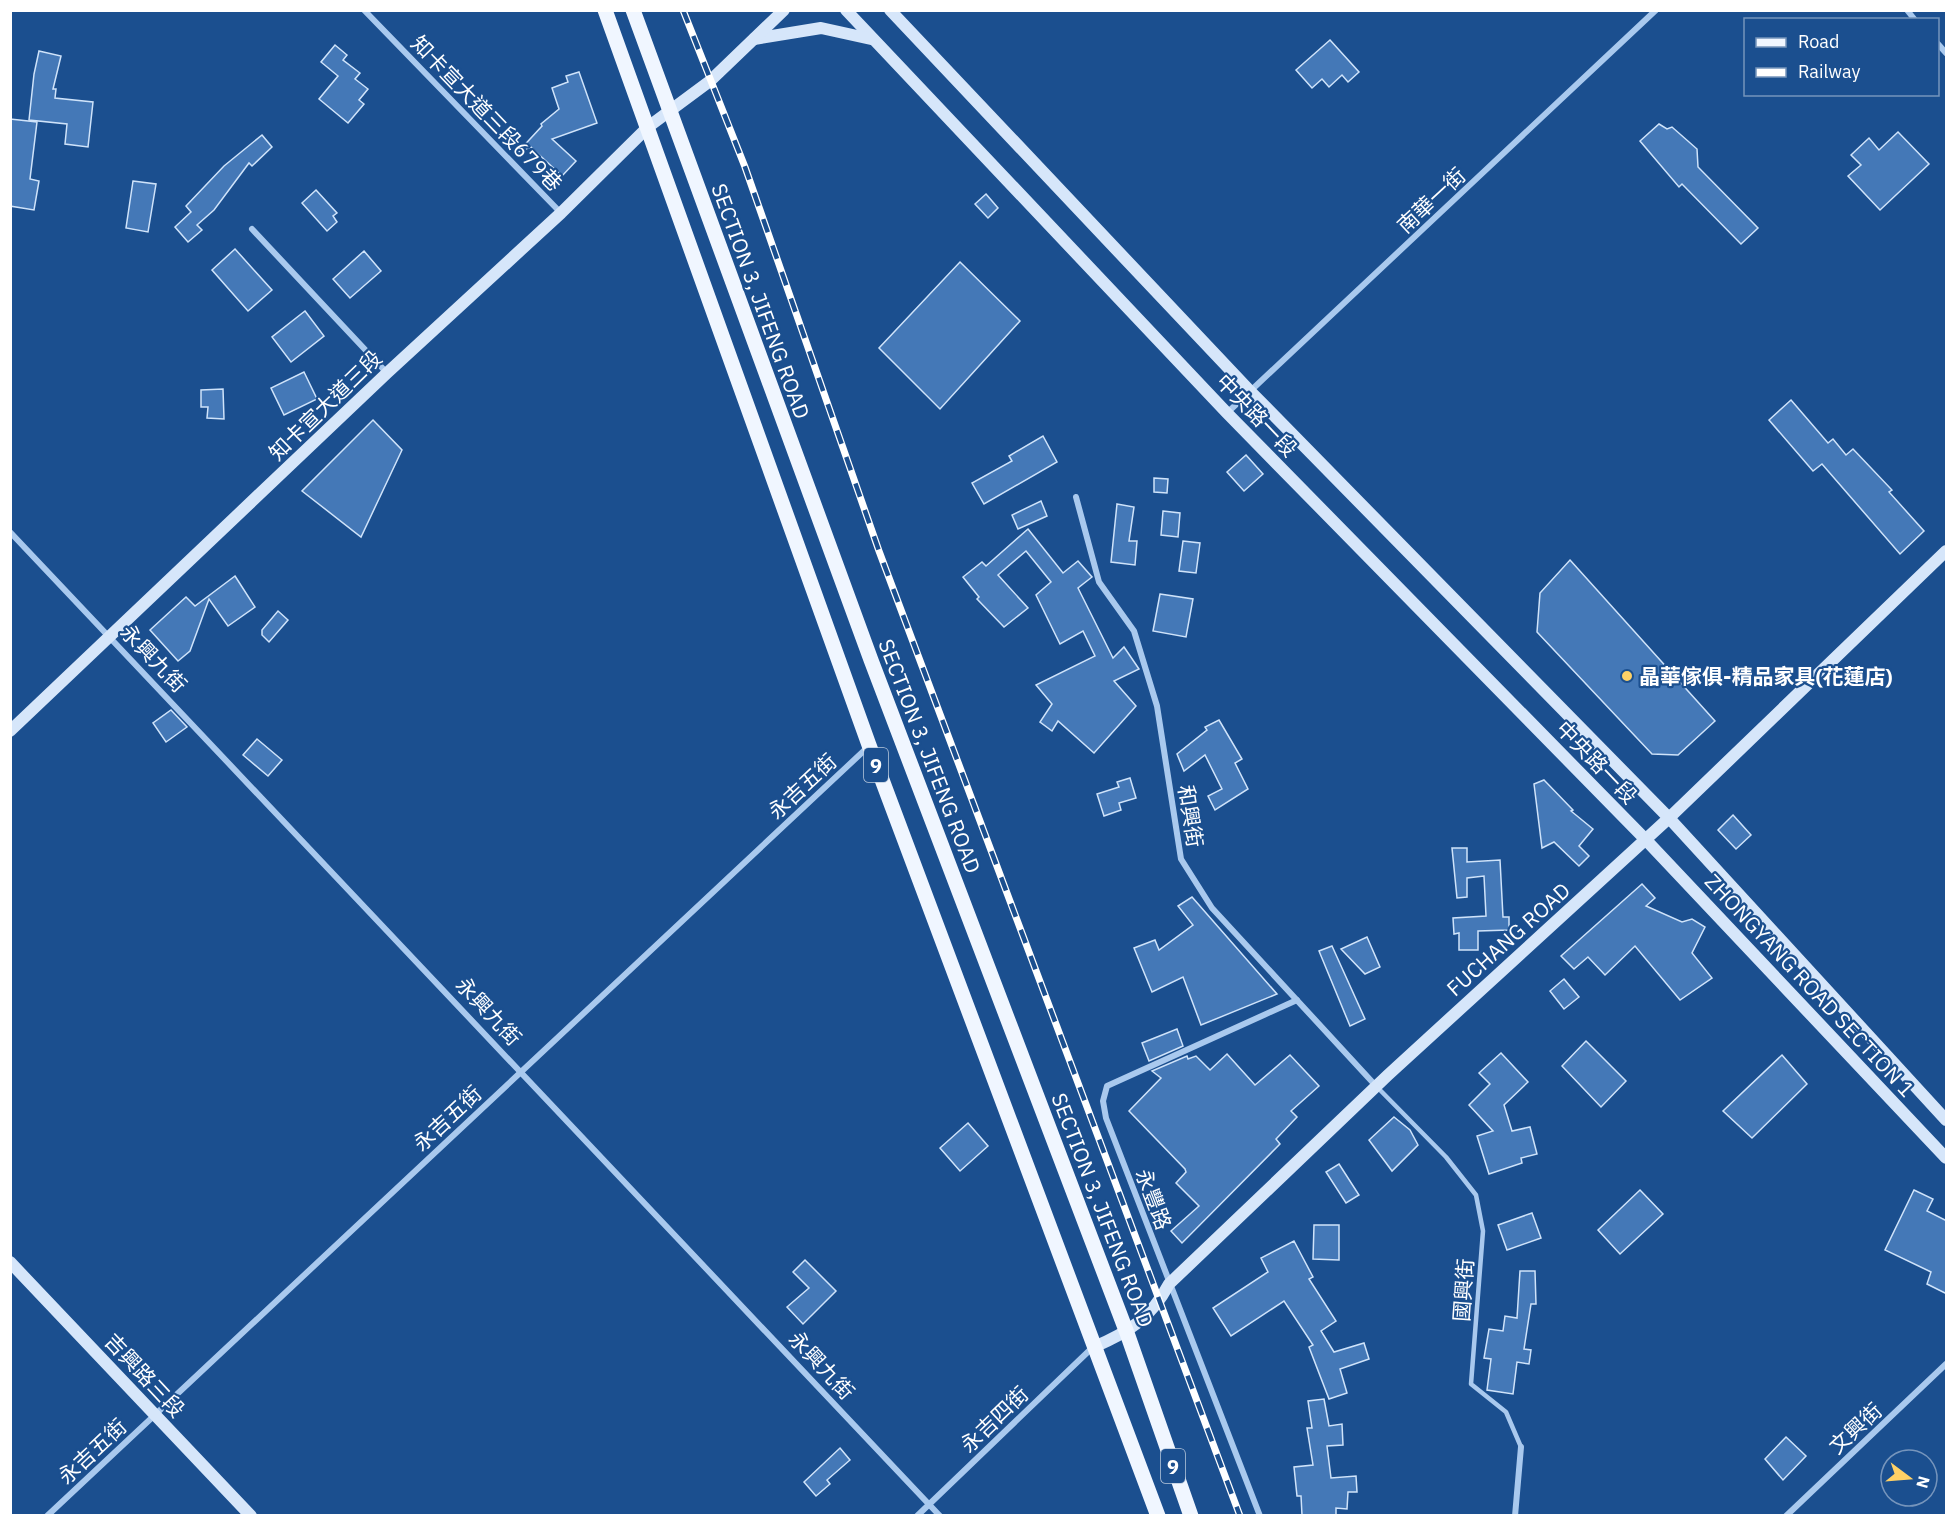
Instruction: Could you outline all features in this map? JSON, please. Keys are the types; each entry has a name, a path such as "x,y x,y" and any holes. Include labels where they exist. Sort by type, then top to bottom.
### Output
{"main road":[{"name":"9","path":"605,10 869,746 1158,1515"},
{"name":"SECTION 3, JIFENG ROAD","path":"633,10 871,660 1127,1333 1191,1515"}],"street":[{"name":"知卡宣大道三段679巷","path":"364,10 561,213"},
{"name":"知卡宣大道三段","path":"10,731 387,373 561,213 648,127 710,81 784,10"},
{"name":"中央路一段","path":"846,10 1227,413 1646,840"},
{"name":"中央路一段","path":"890,10 899,16 1250,391 1669,819"},
{"name":"南華一街","path":"1227,413 1656,10"},
{"path":"754,39 821,28 871,39"},
{"path":"252,228 387,373"},
{"name":"和興街","path":"1076,497 1099,582 1134,632 1157,706 1181,859 1212,908 1376,1086"},
{"name":"永興九街","path":"10,532 522,1070 940,1515"},
{"name":"FUCHANG ROAD","path":"1094,1347 1127,1333 1161,1300 1169,1284 1376,1086 1669,819 1947,551"},
{"name":"永吉五街","path":"47,1515 869,746"},
{"name":"ZHONGYANG ROAD SECTION 1","path":"1669,819 1947,1120"},
{"name":"ZHONGYANG ROAD SECTION 1","path":"1646,840 1947,1158"},
{"name":"永豐路","path":"1260,1515 1106,1118 1103,1101 1107,1086 1297,1000"},
{"name":"吉興路三段","path":"10,1262 251,1515"},
{"name":"永吉四街","path":"917,1515 1094,1347"},
{"name":"文興街","path":"1786,1515 1947,1364"},
{"name":"國興街","path":"1515,1515 1521,1447"}],"lane":[{"name":"國興街","path":"1376,1086 1446,1157 1476,1195 1483,1231 1472,1384 1506,1412 1521,1447"}],"building":[{"path":"1330,40 1359,72 1348,82 1342,75 1329,87 1322,79 1312,88 1296,70"},
{"path":"335,45 347,55 343,60 360,73 355,79 368,89 359,100 364,104 348,123 319,99 338,76 321,62"},
{"path":"39,51 61,56 53,89 56,89 55,98 93,102 88,147 65,144 67,124 29,120"},
{"path":"579,72 597,123 552,139 576,161 562,176 531,147 518,152 542,126 541,124 559,109 552,88 568,82 566,76"},
{"path":"10,119 37,122 30,179 39,181 34,210 10,206"},
{"path":"1659,124 1667,129 1672,127 1697,149 1698,167 1758,228 1741,244 1682,184 1679,187 1640,141"},
{"path":"1898,132 1929,164 1880,210 1848,176 1861,165 1851,155 1869,138 1879,150"},
{"path":"262,135 272,147 252,166 249,163 214,210 197,225 202,230 188,242 175,227 191,212 186,206 224,166"},
{"path":"133,181 156,184 148,232 126,228"},
{"path":"316,190 337,213 333,216 337,222 327,231 302,203"},
{"path":"986,194 998,208 988,218 975,204"},
{"path":"235,249 272,290 248,311 212,270"},
{"path":"364,251 381,271 350,298 333,279"},
{"path":"960,262 1020,321 940,409 879,348"},
{"path":"305,311 324,336 291,362 272,337"},
{"path":"304,372 317,399 284,415 271,388"},
{"path":"223,389 224,419 207,418 208,407 201,407 201,390"},
{"path":"1791,400 1828,443 1833,439 1846,455 1853,449 1892,490 1889,492 1924,531 1900,554 1822,464 1813,471 1769,420"},
{"path":"373,420 402,450 361,537 302,491"},
{"path":"1043,436 1057,462 984,504 972,483 1012,461 1009,456"},
{"path":"1246,455 1263,474 1244,491 1227,472"},
{"path":"1154,478 1168,479 1167,493 1154,492"},
{"path":"1041,501 1047,516 1018,529 1012,515"},
{"path":"1117,504 1134,507 1129,541 1137,541 1135,565 1111,562"},
{"path":"1163,511 1180,513 1178,537 1161,535"},
{"path":"1028,529 1063,573 1078,561 1092,577 1078,588 1113,658 1124,647 1139,669 1114,681 1136,706 1094,753 1058,721 1052,731 1040,722 1052,704 1036,685 1095,656 1083,631 1060,644 1036,595 1051,582 1026,551 998,575 1028,608 1004,627 977,599 979,597 963,577 982,562 986,566"},
{"path":"1183,541 1200,543 1196,573 1179,571"},
{"name":"晶華傢俱-精品家具(花蓮店)","path":"1570,560 1715,721 1678,755 1652,754 1537,632 1540,593"},
{"path":"235,576 255,607 228,626 209,599 190,651 178,661 150,630 186,597 195,606"},
{"path":"1160,594 1193,599 1186,637 1153,631"},
{"path":"278,611 288,620 269,642 262,635 262,630"},
{"path":"171,710 187,727 166,742 153,723"},
{"path":"1219,720 1242,759 1235,763 1248,789 1215,810 1208,796 1222,789 1205,755 1184,771 1177,754 1207,730 1205,727"},
{"path":"257,739 282,760 268,776 243,755"},
{"path":"1130,778 1136,798 1119,803 1121,810 1104,816 1097,794 1119,787 1117,782"},
{"path":"1544,780 1573,810 1571,811 1593,829 1579,846 1589,856 1579,866 1554,842 1542,848 1534,784"},
{"path":"1733,815 1751,835 1736,849 1718,830"},
{"path":"1452,848 1467,848 1467,862 1500,860 1503,917 1509,917 1509,930 1478,931 1478,950 1459,950 1459,933 1454,934 1453,918 1486,916 1484,876 1467,878 1467,897 1457,898"},
{"path":"1642,884 1655,898 1646,906 1682,922 1692,919 1705,927 1692,953 1712,978 1680,1000 1635,946 1605,975 1588,957 1574,969 1561,956"},
{"path":"1192,897 1277,994 1201,1025 1183,977 1152,992 1134,948 1155,940 1159,950 1193,925 1178,906"},
{"path":"1367,937 1380,967 1365,974 1341,949"},
{"path":"1332,946 1365,1019 1350,1026 1319,951"},
{"path":"1564,979 1579,997 1564,1009 1550,991"},
{"path":"1177,1029 1183,1046 1149,1061 1142,1043"},
{"path":"1586,1041 1626,1081 1601,1107 1562,1066"},
{"path":"1501,1053 1528,1082 1504,1105 1512,1131 1530,1127 1537,1154 1521,1158 1522,1163 1489,1174 1477,1136 1493,1131 1469,1105 1490,1084 1479,1073"},
{"path":"1227,1054 1255,1085 1290,1055 1319,1086 1291,1111 1297,1117 1276,1139 1280,1144 1182,1243 1171,1231 1199,1206 1176,1183 1186,1172 1185,1169 1129,1111 1161,1078 1152,1071 1187,1056 1188,1059 1196,1056 1210,1070"},
{"path":"1782,1055 1807,1084 1752,1138 1723,1111"},
{"path":"1394,1117 1410,1130 1418,1145 1392,1171 1369,1140"},
{"path":"968,1123 988,1146 960,1171 940,1148"},
{"path":"1339,1164 1359,1195 1346,1203 1326,1172"},
{"path":"1640,1190 1663,1214 1620,1254 1598,1230"},
{"path":"1914,1190 1933,1199 1927,1211 1947,1221 1947,1294 1927,1284 1931,1272 1885,1250"},
{"path":"1532,1213 1541,1238 1507,1250 1498,1225"},
{"path":"1314,1225 1339,1225 1339,1260 1313,1259"},
{"path":"1294,1241 1313,1277 1309,1279 1336,1321 1321,1331 1334,1352 1364,1343 1369,1359 1340,1369 1347,1393 1329,1399 1309,1347 1313,1345 1284,1301 1231,1336 1213,1308 1268,1272 1261,1258"},
{"path":"805,1260 836,1291 803,1324 787,1307 809,1288 793,1272"},
{"path":"1520,1271 1535,1271 1536,1304 1531,1304 1524,1349 1531,1350 1529,1364 1517,1362 1513,1394 1487,1390 1491,1359 1484,1358 1489,1329 1503,1331 1505,1316 1517,1318"},
{"path":"1324,1399 1329,1426 1342,1424 1343,1445 1327,1446 1331,1478 1356,1476 1357,1492 1348,1492 1347,1509 1336,1508 1336,1515 1302,1515 1301,1496 1297,1496 1294,1467 1313,1465 1307,1428 1312,1428 1308,1401"},
{"path":"1786,1437 1806,1456 1783,1480 1765,1459"},
{"path":"840,1448 850,1460 827,1480 830,1484 816,1496 804,1482"}],"railway":[{"path":"683,10 745,167 879,551 1240,1516"}],"place":[{"name":"晶華傢俱-精品家具(花蓮店)","path":"1627,676"}]}
